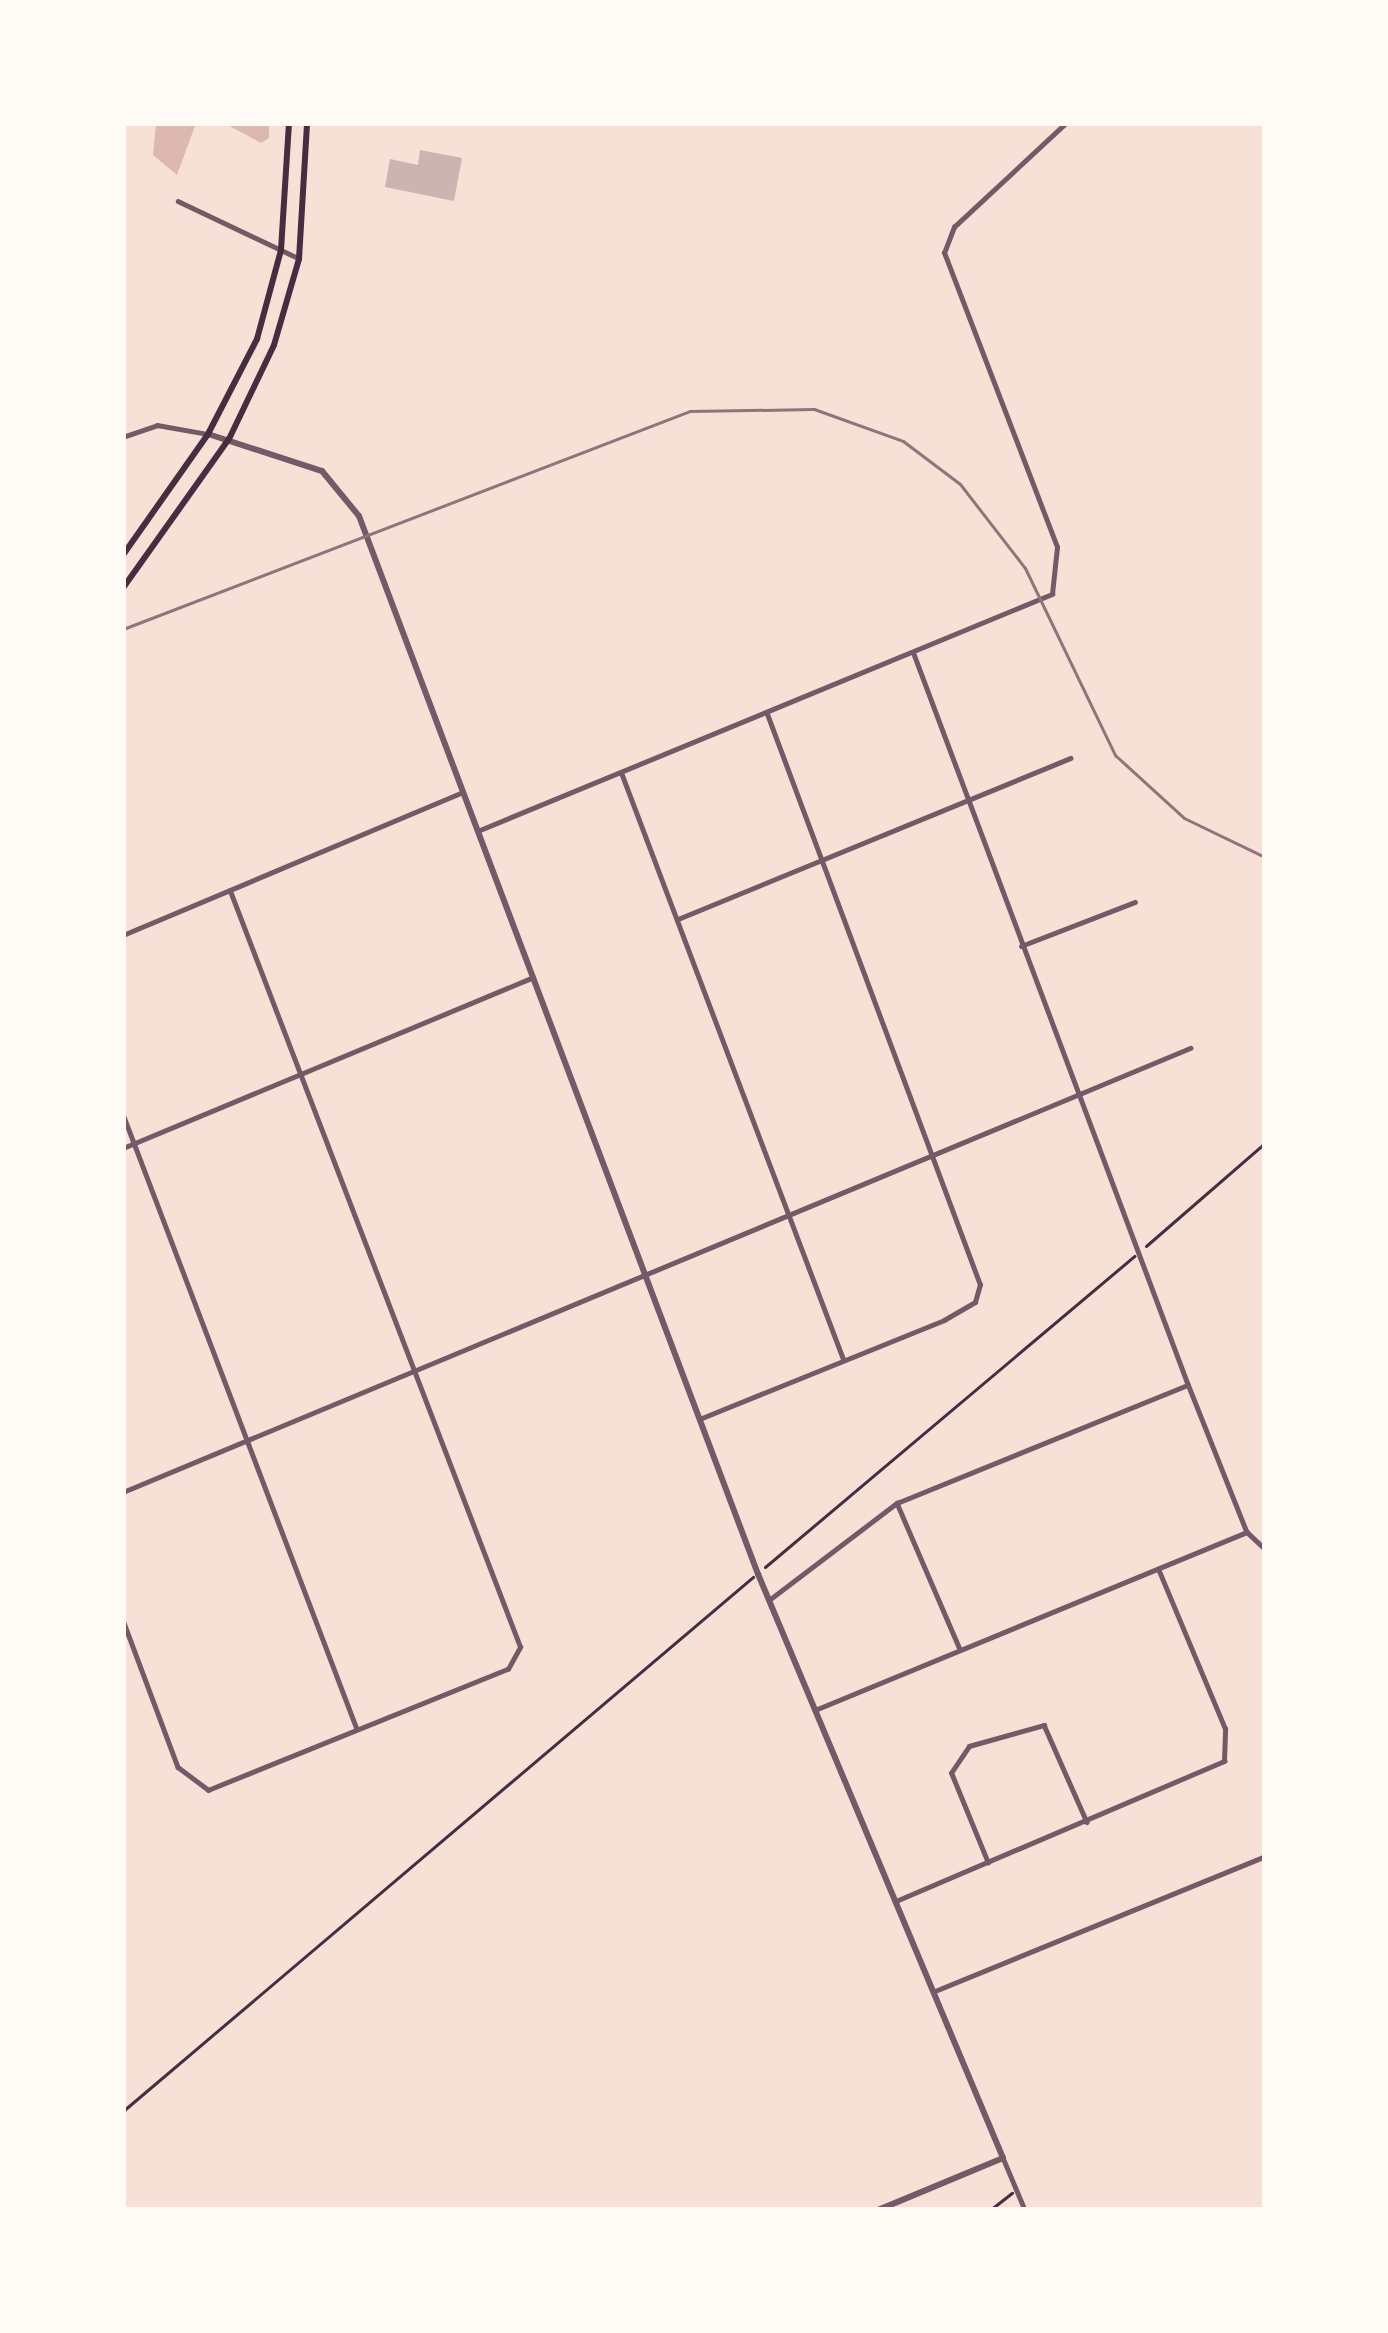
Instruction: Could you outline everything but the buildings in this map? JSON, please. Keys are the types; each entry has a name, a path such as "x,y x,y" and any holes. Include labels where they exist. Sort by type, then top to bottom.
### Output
{"main road":[{"path":"123,555 208,434 256,339 281,250 290,123"},
{"path":"123,588 229,439 299,259 308,123"}],"street":[{"path":"480,830 1040,603 1058,582 1057,547 944,253 954,227 1066,123"},
{"path":"178,201 299,259"},
{"path":"123,437 165,425 229,439 322,471 352,503 480,830 758,1574 1024,2210"},
{"path":"914,654 1188,1384 1247,1532 1265,1549"},
{"path":"700,1418 975,1302 976,1270 767,714"},
{"path":"677,919 1070,758"},
{"path":"622,774 842,1358"},
{"path":"123,935 465,791"},
{"path":"123,1620 178,1767 200,1788 357,1729 517,1659 230,891"},
{"path":"1022,946 1135,902"},
{"path":"123,1148 533,977"},
{"path":"123,1492 1190,1048"},
{"path":"123,1114 357,1729"},
{"path":"770,1600 897,1503 1188,1384"},
{"path":"897,1503 960,1649"},
{"path":"815,1710 1247,1532"},
{"path":"896,1901 1215,1768 1228,1752 1158,1568"},
{"path":"988,1863 951,1773 969,1747 1044,1725 1087,1822"},
{"path":"935,1991 1265,1856"},
{"path":"878,2210 1003,2158"}],"path":[{"path":"123,2111 1265,1143"},
{"path":"990,2210 1012,2192"}],"shaded area":[{"path":"156,123 196,123 177,175 153,155"},
{"path":"224,123 269,123 269,138 261,143"}],"railway":[{"path":"123,629 690,411 814,409 903,441 960,484 1025,568 1115,755 1184,818 1265,857"}]}
